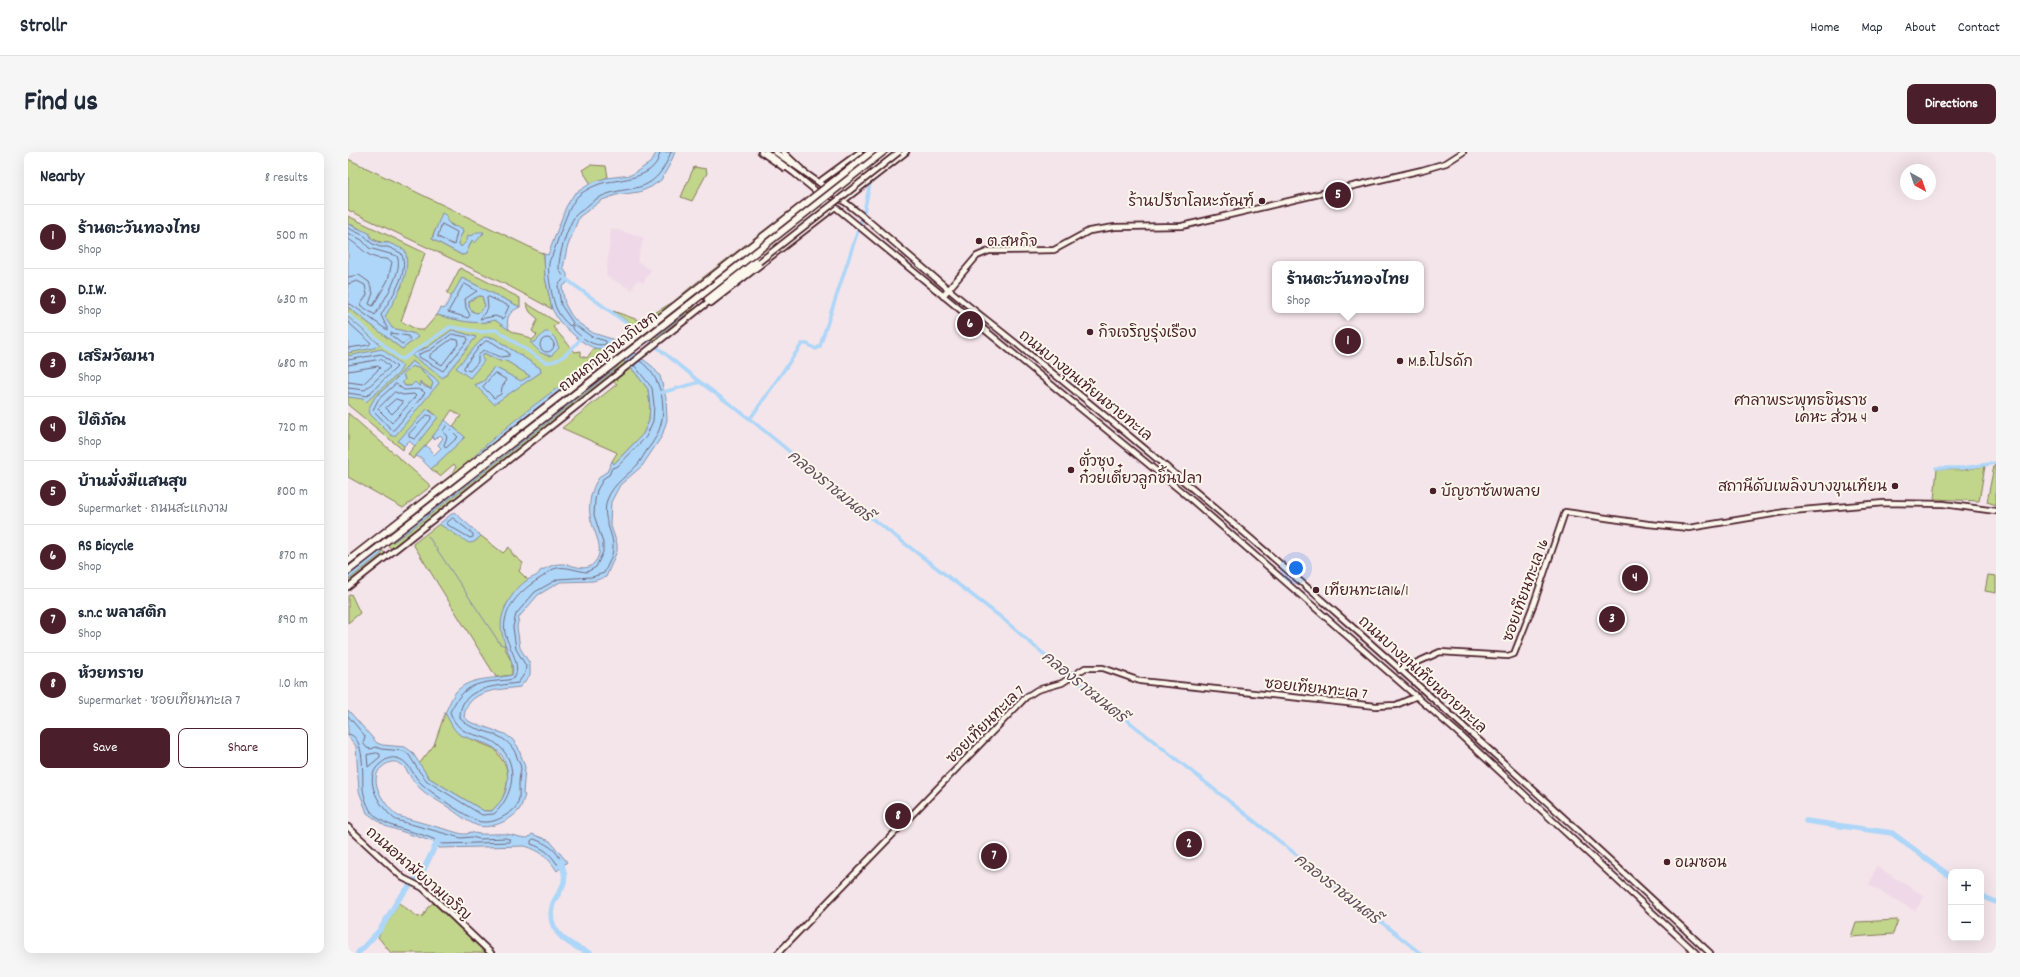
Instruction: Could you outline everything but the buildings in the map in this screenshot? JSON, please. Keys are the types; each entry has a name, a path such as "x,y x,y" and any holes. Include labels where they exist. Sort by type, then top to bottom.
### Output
{"highway":[{"name":"ถนนกาญจนาภิเษก","path":"348,561 871,152"},
{"name":"ถนนกาญจนาภิเษก","path":"348,571 883,152"}],"main road":[{"path":"761,152 778,165 794,173"},
{"name":"ถนนบางขุนเทียนชายทะเล","path":"766,152 794,173 1162,475 1417,696 1696,953"},
{"name":"ถนนบางขุนเทียนชายทะเล","path":"776,152 801,171 819,182 867,219 948,289 1158,459 1432,697 1710,953"},
{"path":"783,152 800,166 801,171"},
{"path":"819,182 860,152"},
{"path":"837,196 893,152"},
{"path":"348,586 612,380 678,326 900,152"},
{"path":"843,201 906,152"},
{"path":"943,296 977,256 989,251 1048,252 1060,248 1089,231 1114,227 1182,226 1418,171 1446,163 1463,152"},
{"path":"678,326 726,283 829,202"},
{"path":"678,326 733,287 835,208"},
{"path":"1152,467 1156,464 1158,459"},
{"path":"1162,475 1163,471 1168,468"},
{"name":"ซอยเทียนทะเล 16","path":"1400,670 1440,652 1508,656 1514,654 1534,603 1565,512 1648,524 1689,528 1709,526 1790,511 1884,503 1943,504 1996,511"},
{"name":"ซอยเทียนทะเล 7","path":"778,953 1023,700 1037,690 1066,680 1082,669 1103,668 1140,681 1376,706 1396,705 1417,696"},
{"path":"1425,704 1427,698 1432,697"},
{"name":"ถนนอนามัยงามเจริญ","path":"348,827 397,872 408,880 417,883 491,953"}],"shaded area":[{"path":"611,228 644,238 637,261 651,270 643,283 637,280 632,290 606,276"},
{"path":"1876,866 1925,896 1915,911 1869,885"}],"green space":[{"path":"348,159 544,254 545,277 552,309 507,285 348,210","holes":["447,216 446,221 463,232 459,239 459,244 461,247 467,241 484,233 474,242 472,240 466,254 462,255 432,239 434,232"]},
{"path":"590,165 606,166 608,177 591,184 582,170"},
{"path":"694,167 706,169 707,173 692,201 681,197"},
{"path":"811,194 823,204 701,300 676,325 655,342 613,311 641,321 673,302"},
{"path":"348,216 425,253 401,321 417,330 424,330 437,315 473,322 488,322 495,320 515,333 524,335 532,340 537,335 532,331 538,319 530,312 526,303 558,323 553,327 575,352 581,351 581,356 587,358 594,348 612,350 633,370 648,389 650,405 649,421 643,434 614,464 612,461 617,453 616,452 562,428 617,384 609,379 393,549 390,548 379,532 451,475 456,467 454,464 440,476 431,469 464,437 453,426 461,416 452,410 434,436 413,459 408,454 438,417 430,410 398,441 404,446 403,450 348,405 348,353 380,345 348,317 348,307 402,349 418,337 415,334 392,328 384,317 402,286 389,243 376,241 354,225 348,224","holes":["452,330 476,337 443,378 418,350 428,347","489,337 494,338 540,368 541,372 494,403 475,385 484,381 494,367 522,382 530,376 505,360 500,361 484,353 482,358 456,368","412,361 439,383 392,436 375,397 400,375"]},
{"path":"460,268 520,298 520,307 462,278 452,297 447,293"},
{"path":"482,296 485,306 478,313 473,312 469,307 469,301"},
{"path":"412,366 421,369 433,383 431,389 420,382 420,388 415,382 411,386 405,386 402,382 405,380 403,374"},
{"path":"348,413 431,486 403,508 348,477"},
{"path":"1996,465 1996,505 1987,502 1994,466"},
{"path":"1985,466 1979,501 1934,499 1937,469 1963,470"},
{"path":"439,524 474,542 481,536 503,553 509,547 513,555 523,563 519,571 528,580 515,593 505,607 505,648 512,663 512,675 496,677 413,544"},
{"path":"377,542 386,555 348,584 348,557"},
{"path":"1988,575 1996,576 1996,593 1985,591"},
{"path":"351,594 360,613 348,623 348,596"},
{"path":"445,713 459,734 495,749 506,766 508,778 506,789 502,800 492,811 484,811 429,778 419,764 434,745"},
{"path":"399,903 418,917 423,916 428,907 433,903 486,953 391,953 378,937"},
{"path":"1898,920 1893,934 1851,937 1856,922"}],"water":[{"path":"657,152 675,152 661,180 651,187 639,192 616,195 602,200 579,217 567,248 563,268 567,274 567,283 562,287 565,304 577,322 593,333 618,341 652,366 660,376 666,398 667,420 662,436 642,466 620,485 611,502 610,523 617,544 617,551 606,577 593,581 560,582 538,595 519,617 517,627 520,648 530,664 530,675 520,687 494,690 478,696 471,701 466,708 464,717 470,722 505,734 513,740 518,747 525,767 523,794 525,795 521,807 516,814 499,824 487,827 481,826 469,821 419,788 405,768 399,763 392,762 382,767 378,772 376,779 377,786 383,800 398,816 462,834 467,834 470,832 483,834 506,834 528,838 532,834 550,841 567,862 557,871 544,855 525,846 439,848 434,842 385,826 367,813 359,791 356,746 348,736 348,710 377,743 382,745 405,747 412,752 429,778 484,811 492,811 502,799 508,779 506,765 503,758 494,748 459,734 445,713 455,693 467,684 474,681 512,675 512,663 504,642 501,625 505,607 518,588 526,581 538,575 540,571 552,565 564,564 586,568 593,564 599,552 599,546 590,515 592,490 598,479 607,472 612,461 614,464 643,434 649,421 650,405 648,389 633,370 612,350 594,348 586,344 577,338 559,321 552,309 545,277 544,254 548,255 566,207 574,194 593,182 606,178 631,175 650,163"},
{"path":"814,199 819,204 815,209 692,304 683,316 656,337 642,329 642,325 676,302"},
{"path":"442,213 447,216 447,221 452,226 462,228 463,232 459,239 459,244 461,247 467,241 468,235 472,236 477,232 484,232 475,243 472,240 466,254 462,255 432,239"},
{"path":"348,224 369,233 372,240 381,243 389,243 405,250 407,259 405,277 385,317 392,328 415,334 418,337 402,349 348,307"},
{"path":"462,278 520,307 513,311 509,316 507,322 509,330 495,320 487,322 473,322 437,315 441,308 444,309","holes":["482,296 485,306 478,313 473,312 469,307 469,301"]},
{"path":"348,317 380,345 374,348 348,353"},
{"path":"452,330 476,337 443,378 411,355 428,347"},
{"path":"545,332 549,332 555,338 559,348 551,356 541,353 530,342 535,342"},
{"path":"484,337 494,338 540,368 541,372 494,404 475,385 484,381 494,367 521,381 530,376 505,360 500,361 484,353 482,358 484,361 470,378 456,368"},
{"path":"382,349 403,366 398,374 366,402 363,399 348,397 348,356"},
{"path":"612,352 617,356 620,364 614,370 409,531 393,542 390,542 382,531 448,482 502,431 532,407 579,373"},
{"path":"412,361 435,378 439,383 395,436 392,436 370,414 369,408 375,397 400,375","holes":["412,366 421,369 433,383 431,389 425,387 420,381 420,387 415,382 411,386 405,386 402,382 405,380 403,374"]},
{"path":"427,409 438,417 415,446 409,441 404,446 398,441"},
{"path":"445,420 465,437 431,469 423,461 423,459 416,456 426,445 434,455 441,448 438,445 443,438 440,435 435,440 432,437"},
{"path":"454,512 481,536 474,542 469,543 439,524"},
{"path":"370,542 376,544 380,548 382,551 380,555 348,580 348,559"}],"waterway":[{"path":"873,165 889,152"},
{"path":"660,393 700,382 750,419 802,344 807,344 816,349 820,346 864,212 871,178"},
{"path":"563,277 632,327 700,382"},
{"path":"348,314 399,358 403,359 450,327 483,332 496,330 545,362 556,361 561,358 582,337"},
{"name":"คลองราชมนตรี","path":"750,419 852,503 1002,618 1034,646 1420,953"},
{"path":"1936,468 1963,468 1996,463"},
{"path":"428,536 500,644 506,646"},
{"path":"1806,821 1892,833 1948,875"},
{"path":"358,953 380,930 398,900 424,869 439,838"},
{"path":"560,861 565,879 552,907 551,916 553,924 556,931 568,942 575,947 590,953"},
{"path":"1984,897 1996,902"}],"place":[{"name":"บ้านมั่งมีแสนสุข","path":"1338,195"},
{"name":"ร้านปรีชาโลหะภัณฑ์","path":"1262,201"},
{"name":"ต.สหกิจ","path":"979,241"},
{"name":"RS Bicycle","path":"970,324"},
{"name":"กิจเจริญรุ่งเรือง","path":"1090,332"},
{"name":"ร้านตะวันทองไทย","path":"1348,341"},
{"name":"M.B.โปรดัก","path":"1400,361"},
{"name":"ศาลาพระพุทธชินราช เคหะ ส่วน 4","path":"1875,409"},
{"name":"ตั่วซุง ก๋วยเตี๋ยวลูกชิ้นปลา","path":"1071,470"},
{"name":"สถานีดับเพลิงบางขุนเทียน","path":"1895,486"},
{"name":"บัญชาซัพพลาย","path":"1433,491"},
{"name":"ปิติภัณ","path":"1635,578"},
{"name":"เทียนทะเล16/1","path":"1316,590"},
{"name":"เสริมวัฒนา","path":"1612,619"},
{"name":"ห้วยทราย","path":"898,816"},
{"name":"D.I.W.","path":"1189,844"},
{"name":"s.n.c พลาสติก","path":"994,856"},
{"name":"อเมซอน","path":"1667,862"}]}
